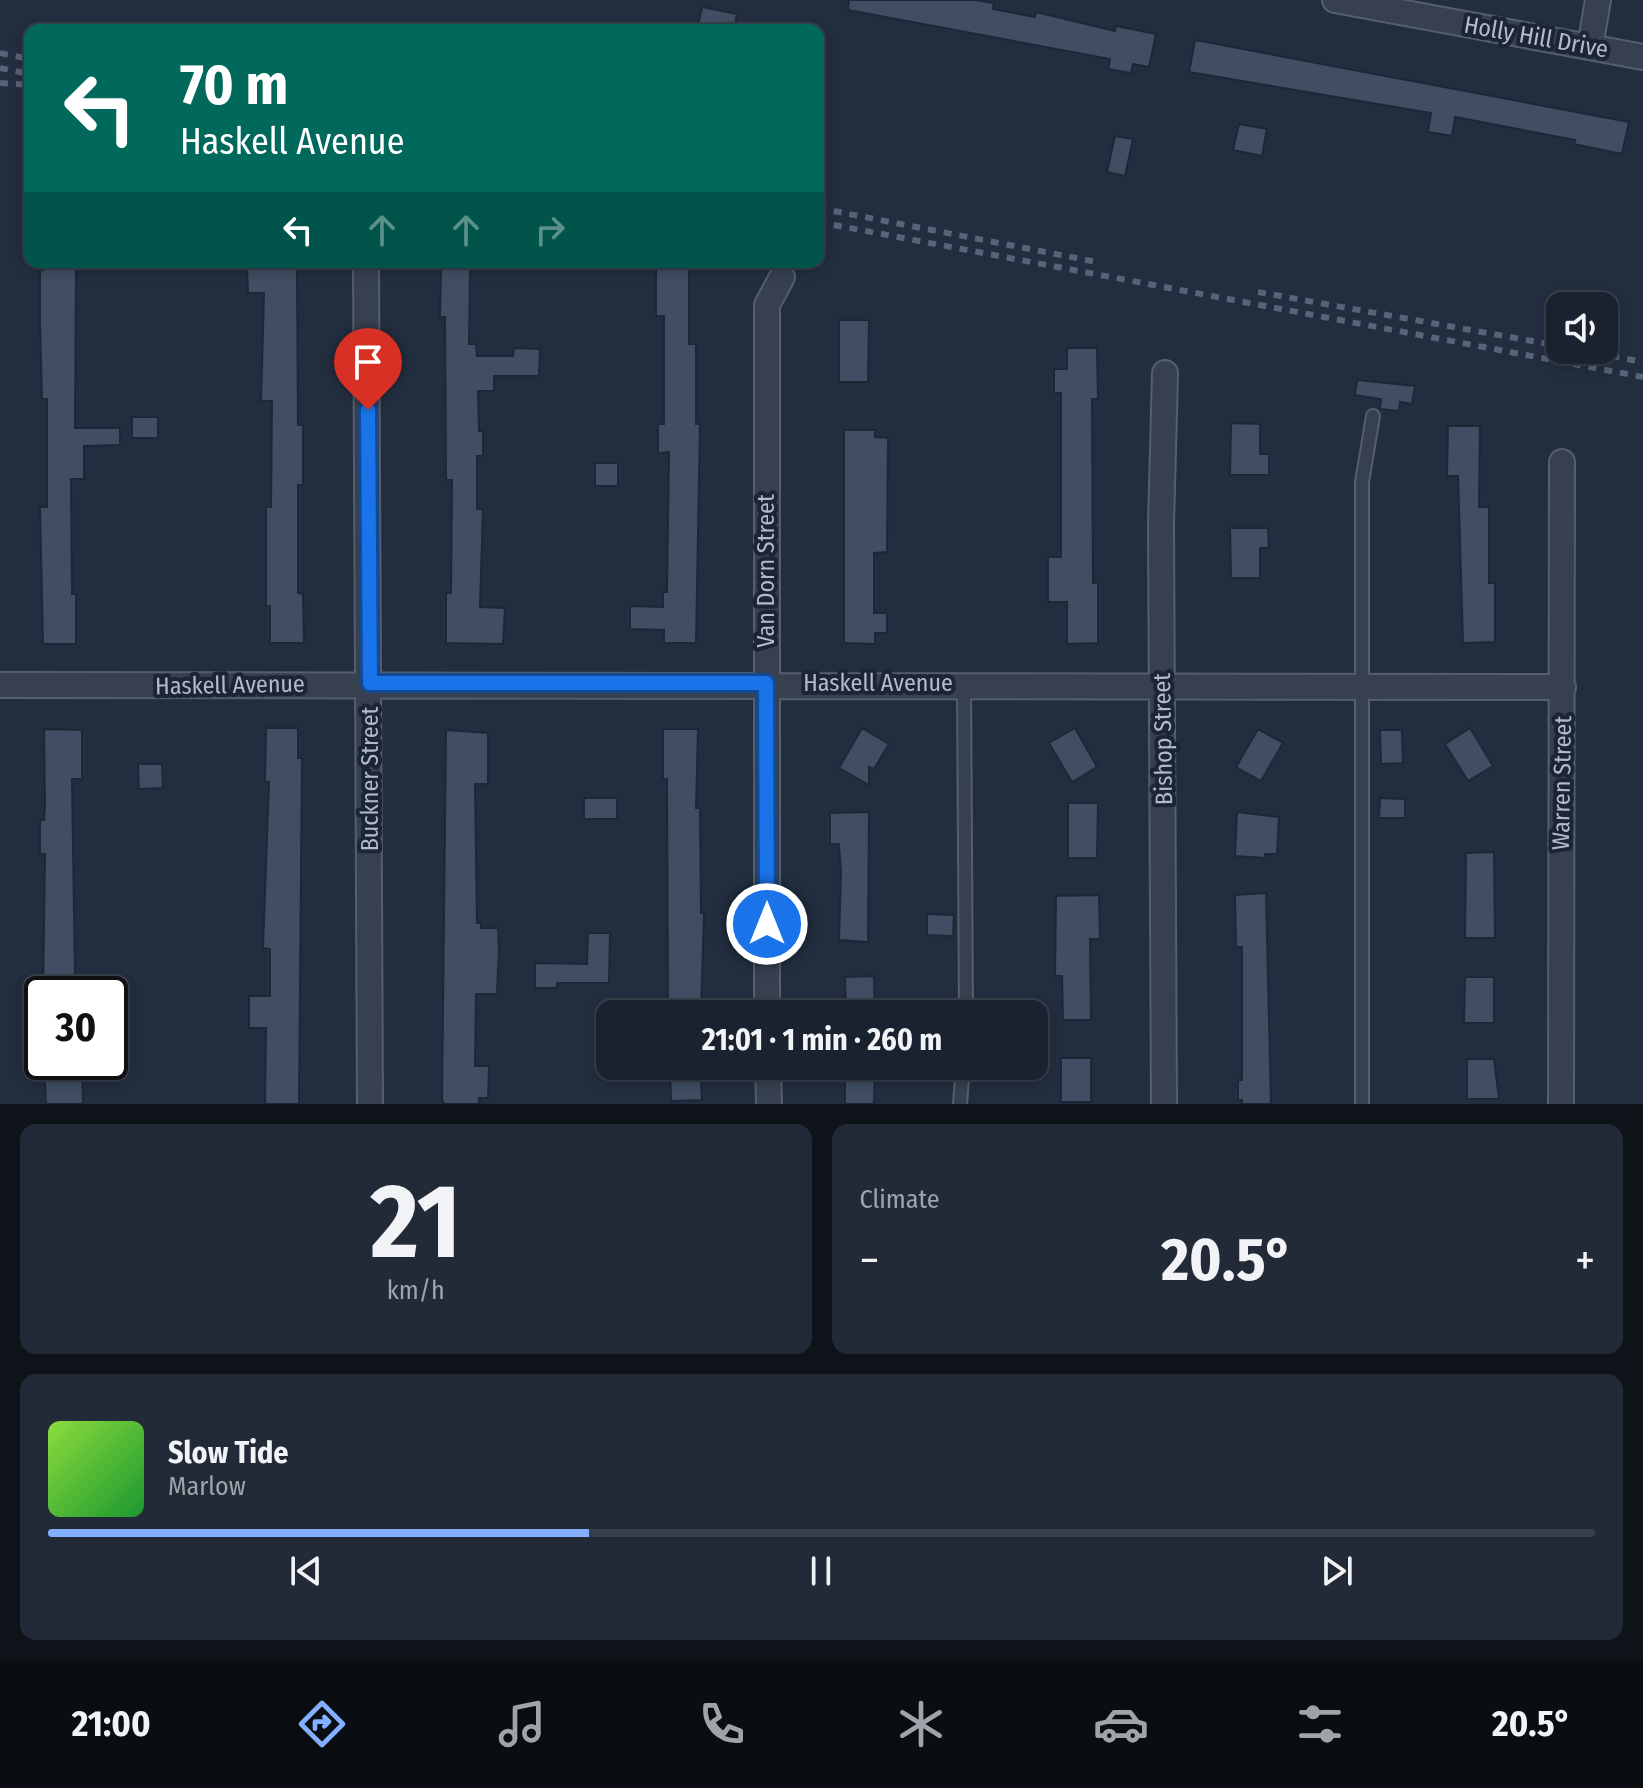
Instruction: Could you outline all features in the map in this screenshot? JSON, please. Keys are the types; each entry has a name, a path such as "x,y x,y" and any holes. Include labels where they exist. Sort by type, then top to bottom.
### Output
{"street":[{"name":"Holly Hill Drive","path":"1335,0 1643,57"},
{"path":"1590,47 1598,0"},
{"name":"Buckner Street","path":"366,268 370,1104"},
{"name":"Van Dorn Street","path":"767,1000 767,305 782,277"},
{"name":"Bishop Street","path":"1164,1104 1162,684 1165,373"},
{"name":"Warren Street","path":"1561,1104 1562,462"},
{"name":"Haskell Avenue","path":"0,685 964,683 1563,687"},
{"path":"768,1080 769,1104"}],"lane":[{"path":"1362,1104 1362,482 1373,416"},
{"path":"964,683 966,1000"},
{"path":"960,1104 962,1080"}],"building":[{"path":"849,0 975,0 994,3 993,9 1035,17 1036,12 1115,31 1116,26 1156,34 1149,67 1133,64 1131,73 1108,69 1110,59 848,10"},
{"path":"702,7 737,14 735,24 698,24"},
{"path":"1195,40 1629,122 1622,154 1574,144 1575,140 1455,117 1452,136 1428,132 1431,113 1189,72"},
{"path":"1239,124 1267,129 1262,156 1233,150"},
{"path":"1115,136 1133,139 1125,176 1107,172"},
{"path":"247,268 297,268 298,425 303,425 303,485 298,485 298,593 303,594 304,643 270,643 270,606 266,606 266,507 271,507 272,401 261,401 264,293 248,293"},
{"path":"441,268 470,268 469,344 476,344 477,356 513,356 514,348 540,349 539,376 494,376 494,391 478,391 479,431 483,431 483,456 477,456 477,509 483,509 480,607 505,608 503,644 446,643 446,593 451,593 452,480 446,480 445,317 440,317"},
{"path":"656,268 689,268 689,344 696,344 696,424 700,424 696,643 664,643 664,630 630,629 630,606 663,607 663,592 667,592 669,452 658,453 658,424 664,424 664,316 656,316"},
{"path":"40,270 76,270 75,428 120,428 120,445 84,446 84,479 71,479 72,594 76,594 76,644 43,644 40,507 47,507 47,399 42,399"},
{"path":"839,320 869,320 868,382 839,382"},
{"path":"1067,348 1097,348 1098,399 1092,399 1093,583 1098,583 1098,643 1067,644 1067,602 1048,602 1048,557 1061,557 1061,393 1054,393 1054,369 1067,369"},
{"path":"1357,380 1415,386 1412,404 1400,402 1399,411 1380,409 1381,399 1355,395"},
{"path":"132,417 158,417 158,438 132,438"},
{"path":"1231,423 1260,424 1260,454 1269,454 1269,475 1230,475"},
{"path":"1448,426 1480,426 1479,507 1489,507 1489,583 1495,583 1495,642 1463,643 1458,476 1447,476"},
{"path":"844,430 875,430 875,437 888,438 887,552 874,553 874,613 887,613 887,633 875,633 875,644 844,643"},
{"path":"595,463 618,463 618,486 595,486"},
{"path":"1230,528 1268,528 1269,548 1260,548 1260,578 1231,578"},
{"path":"266,728 298,728 298,758 302,758 299,1104 265,1104 266,1028 249,1028 249,996 270,996 270,949 263,948 269,782 265,782"},
{"path":"862,728 889,744 874,769 869,767 869,785 839,768"},
{"path":"1075,728 1097,767 1072,782 1049,743"},
{"path":"1470,728 1493,766 1468,781 1445,744"},
{"path":"44,729 82,730 82,779 72,779 75,975 85,976 43,976 45,854 40,854 40,820 44,820"},
{"path":"663,729 698,729 696,808 700,808 701,913 704,913 701,1000 668,1000 667,779 663,779"},
{"path":"1258,729 1283,743 1261,781 1236,767"},
{"path":"446,730 488,733 488,784 475,784 477,923 481,923 481,928 498,928 499,949 497,994 476,994 475,1066 489,1066 488,1098 479,1098 479,1104 444,1104 442,1100"},
{"path":"1380,730 1402,730 1403,763 1381,764"},
{"path":"138,764 162,764 163,788 139,789"},
{"path":"584,798 617,798 617,819 584,819"},
{"path":"1380,798 1405,799 1405,818 1379,818"},
{"path":"1068,803 1098,803 1097,858 1068,858"},
{"path":"869,812 868,942 839,940 841,872 839,844 830,844 830,813"},
{"path":"1237,812 1279,817 1277,854 1265,854 1265,858 1235,856"},
{"path":"1494,852 1495,938 1465,938 1466,853"},
{"path":"1266,893 1271,1104 1242,1104 1242,1100 1238,1100 1238,1080 1242,1080 1242,947 1236,947 1235,895"},
{"path":"1099,895 1100,939 1090,939 1091,1020 1063,1020 1062,976 1055,976 1056,896"},
{"path":"927,914 954,915 953,936 927,935"},
{"path":"588,933 610,933 609,983 557,983 557,988 535,988 535,963 587,964"},
{"path":"874,976 875,1000 846,1000 845,977"},
{"path":"1465,977 1494,977 1494,1023 1464,1023"},
{"path":"1061,1058 1091,1058 1091,1102 1061,1102"},
{"path":"1467,1059 1494,1059 1499,1099 1467,1099"},
{"path":"45,1080 82,1080 83,1104 46,1104"},
{"path":"670,1080 701,1080 702,1100 671,1101"},
{"path":"845,1080 875,1080 874,1104 845,1104"}],"railway":[{"path":"0,53 24,58"},
{"path":"0,68 24,73"},
{"path":"0,83 24,85"},
{"path":"824,209 1097,262"},
{"path":"824,223 1643,377"},
{"path":"1258,292 1546,343"},
{"path":"1618,357 1643,362"}],"route":[{"path":"368,410 370,683 766,683 767,924"}]}
